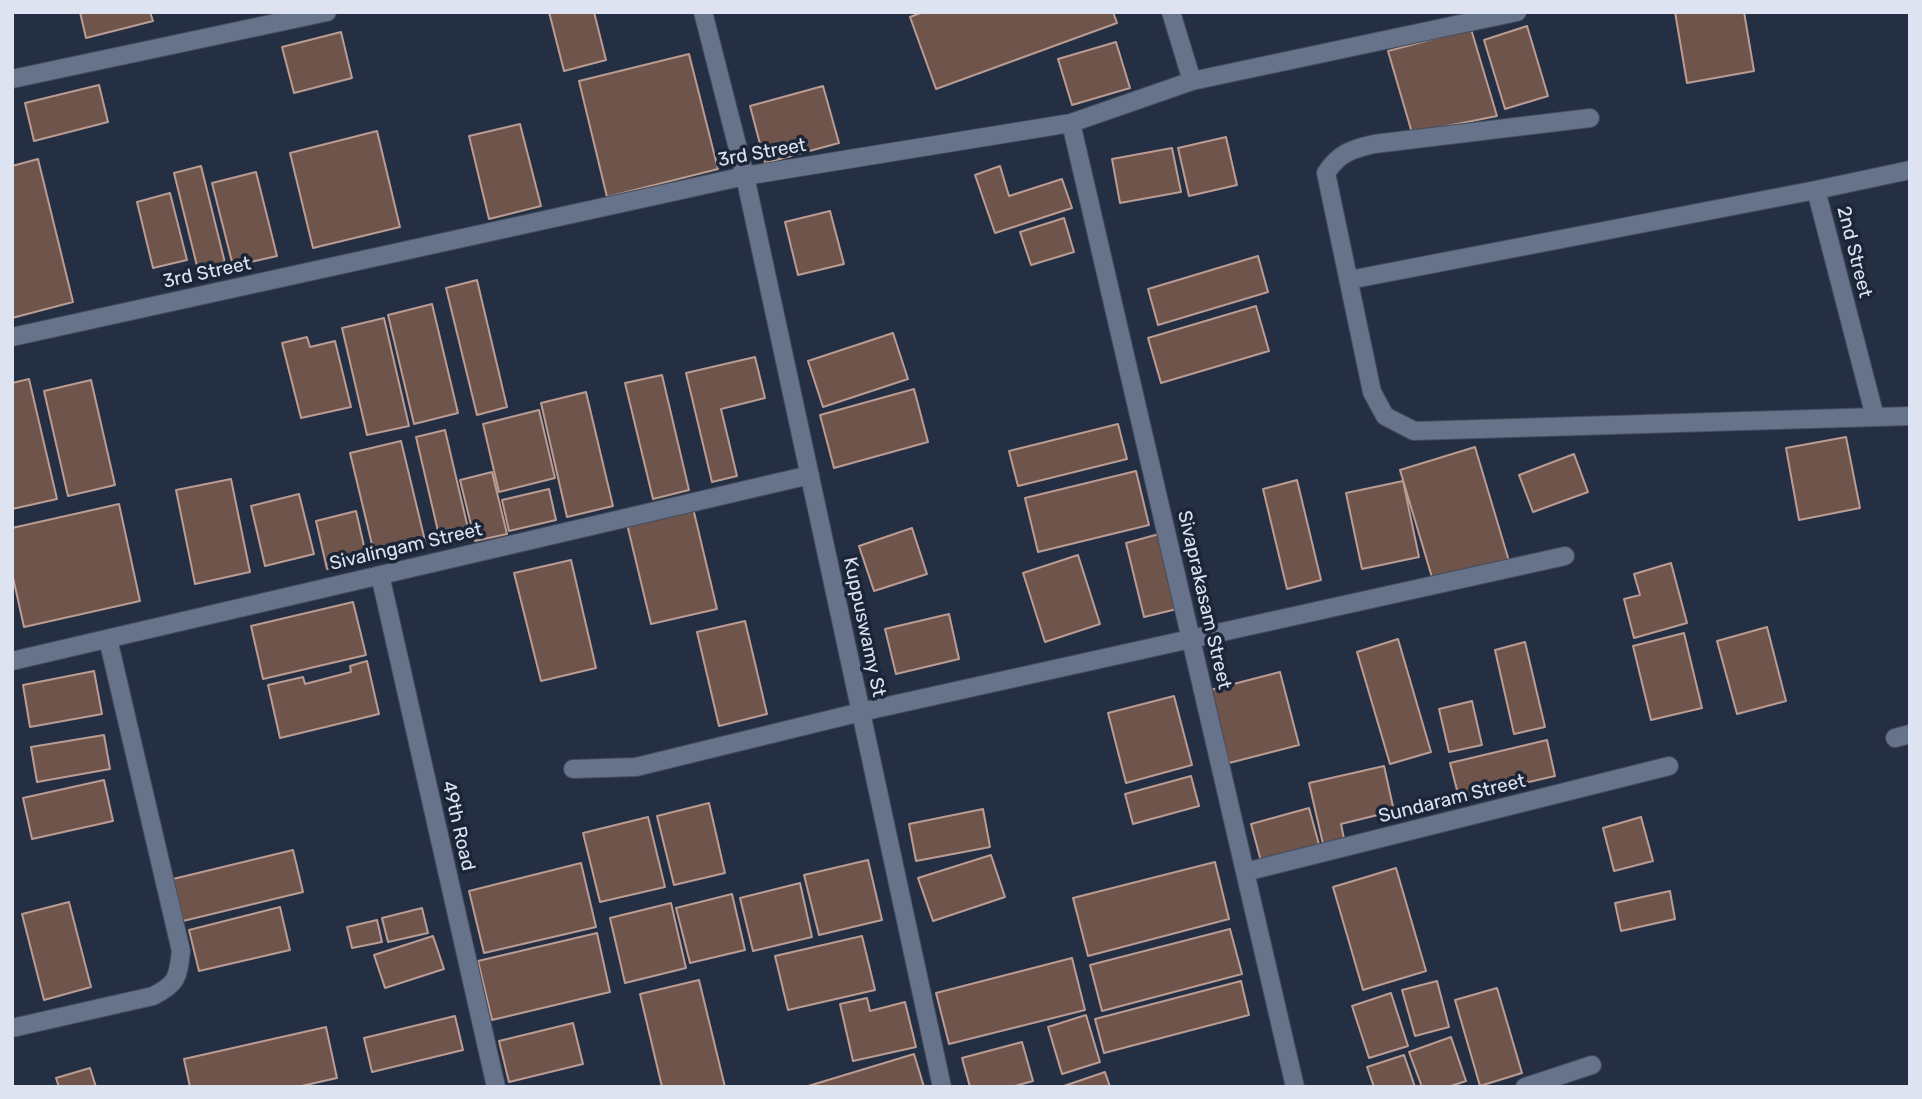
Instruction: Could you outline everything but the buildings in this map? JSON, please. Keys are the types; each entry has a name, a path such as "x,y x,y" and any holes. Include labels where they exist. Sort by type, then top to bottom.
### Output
{"street":[{"path":"12,79 327,12"},
{"name":"Kuppuswamy St","path":"703,12 745,176 942,1087"},
{"path":"1171,12 1192,81"},
{"name":"3rd Street","path":"12,337 745,176 1071,123 1192,81 1517,12"},
{"path":"1590,118 1374,144 1348,150 1334,161 1326,173 1372,392 1385,416 1414,431 1910,416"},
{"name":"Sivaprakasam Street","path":"1071,123 1295,1087"},
{"name":"2nd Street","path":"1875,417 1816,190 1910,170"},
{"path":"1349,280 1816,190"},
{"name":"Sivalingam Street","path":"12,661 810,475"},
{"path":"573,769 636,767 861,712 1565,556"},
{"name":"49th Road","path":"380,575 496,1087"},
{"path":"12,1028 153,996 171,987 179,969 181,951 108,639"},
{"name":"Sundaram Street","path":"1245,872 1669,766"},
{"path":"1525,1087 1592,1065"}]}
